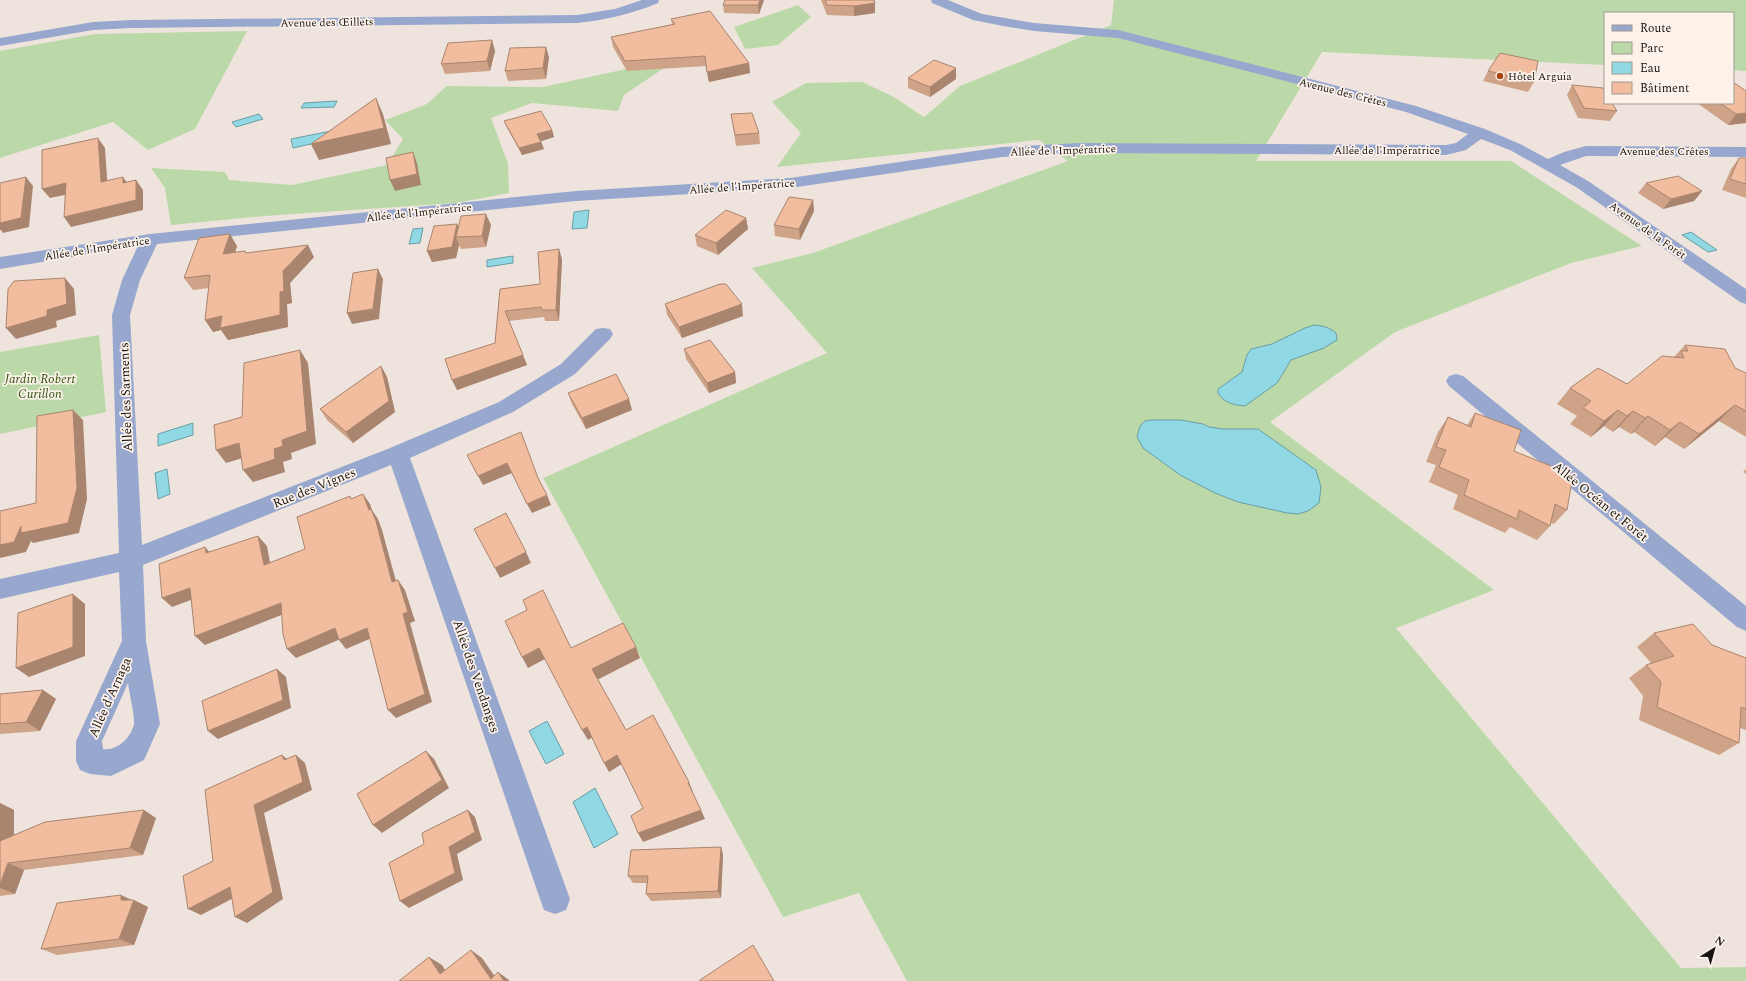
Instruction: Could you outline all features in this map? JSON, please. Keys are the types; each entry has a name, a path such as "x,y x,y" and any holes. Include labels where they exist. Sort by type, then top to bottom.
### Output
{"street":[{"name":"Avenue des Œillets","path":"0,42 93,26 133,24 577,18 605,16 620,13 636,8 653,0"},
{"name":"Avenue des Crêtes","path":"937,0 978,17 1004,22 1034,27 1118,34 1411,109 1480,132 1549,164 1570,155 1586,151 1746,152"},
{"name":"Allée de l'Impératrice","path":"0,263 150,239 576,196 790,183 1002,152 1079,148 1446,150 1462,147 1480,132"},
{"name":"Avenue de la Forêt","path":"1549,164 1582,184 1746,298"},
{"name":"Allée des Sarments","path":"130,560 121,316 131,280 150,239"},
{"name":"Rue des Vignes","path":"0,589 130,560 398,454 506,407 568,369 603,334"},
{"name":"Allée Océan et Forêt","path":"1456,381 1746,620"},
{"name":"Allée des Vendanges","path":"398,454 555,899"},
{"name":"Allée d'Arnaga","path":"130,560 134,641"}],"green space":[{"path":"1114,0 1746,0 1746,71 1734,70 1734,12 1604,12 1604,65 1322,52 1256,161 1511,161 1642,246 1571,263 1395,332 1270,422 1494,590 1396,628 1681,968 1746,967 1746,981 907,981 859,893 783,917 543,478 827,353 752,268 813,253 1068,161 1039,140 777,167 801,133 772,102 806,83 862,82 894,97 924,117 960,86 1111,25"},
{"path":"798,5 811,17 778,45 745,49 734,27"},
{"path":"247,31 195,129 148,150 113,122 0,158 0,51 95,34"},
{"path":"640,66 664,68 624,95 618,111 532,103 491,118 508,164 509,193 456,203 265,216 171,225 165,188 151,168 225,172 229,180 292,185 387,165 403,139 385,120 427,104 447,86 543,87"},
{"name":"Jardin Robert Curillon","path":"99,335 106,412 0,434 0,352"}],"water":[{"path":"337,101 334,107 301,108 304,103"},
{"path":"259,114 263,119 236,127 232,122"},
{"path":"331,131 333,139 293,148 291,139"},
{"path":"589,210 587,228 572,229 574,212"},
{"path":"423,228 420,243 409,244 413,229"},
{"path":"1691,232 1717,250 1708,252 1682,235"},
{"path":"513,256 513,263 487,267 487,260"},
{"path":"1314,325 1331,329 1336,333 1337,340 1324,348 1291,360 1277,383 1245,406 1230,403 1220,396 1218,389 1242,372 1247,355 1251,349 1272,344"},
{"path":"1181,420 1223,429 1258,429 1316,470 1321,487 1319,503 1308,511 1298,514 1287,513 1238,502 1215,493 1180,475 1143,448 1137,437 1140,426 1145,421"},
{"path":"193,423 193,435 158,446 158,434"},
{"path":"167,469 170,494 158,499 155,473"},
{"path":"547,721 564,754 546,764 529,731"},
{"path":"595,788 618,834 594,848 573,802"}],"building":[{"path":"725,0 760,0 758,5 723,5"},
{"path":"825,0 874,0 875,3 854,6 827,5"},
{"path":"710,11 749,63 707,72 705,56 625,61 611,37 675,24 671,19"},
{"path":"492,40 487,61 441,64 448,43"},
{"path":"546,47 543,68 505,71 510,48"},
{"path":"1500,53 1538,61 1534,82 1488,71"},
{"path":"934,60 956,68 930,87 908,78"},
{"path":"1734,83 1746,91 1746,113 1736,114 1721,104 1734,104"},
{"path":"1572,85 1603,88 1604,104 1613,104 1617,111 1584,108"},
{"path":"376,98 384,128 311,144"},
{"path":"541,111 552,130 537,134 541,142 519,148 504,121"},
{"path":"752,113 759,133 735,135 731,114"},
{"path":"98,138 101,182 123,177 123,183 136,180 136,200 64,217 66,183 42,189 42,150"},
{"path":"413,152 417,174 390,180 386,158"},
{"path":"1739,158 1746,158 1746,184 1730,179"},
{"path":"1678,176 1702,191 1671,199 1646,183"},
{"path":"26,177 21,218 0,223 0,183"},
{"path":"789,197 813,200 799,229 774,225"},
{"path":"726,210 746,218 716,243 695,235"},
{"path":"486,214 482,236 456,237 461,216"},
{"path":"457,224 452,247 427,251 434,226"},
{"path":"230,234 223,254 245,251 246,253 308,245 283,271 284,291 280,292 280,315 220,328 222,316 205,320 210,275 184,278 199,238"},
{"path":"559,249 556,310 542,310 541,307 505,311 523,355 452,380 445,359 495,343 500,289 540,284 538,252"},
{"path":"378,269 373,309 347,313 353,273"},
{"path":"65,278 67,304 47,310 47,316 6,328 8,289 14,281"},
{"path":"720,284 726,284 742,304 679,327 665,304"},
{"path":"710,340 735,372 707,383 684,349"},
{"path":"1685,345 1725,349 1735,368 1746,373 1746,411 1735,405 1699,434 1680,422 1670,430 1648,416 1645,418 1633,411 1627,416 1618,410 1604,421 1583,408 1591,401 1570,388 1598,368 1627,384 1662,356 1684,358 1681,351 1688,351"},
{"path":"300,350 307,431 282,440 283,446 274,449 275,459 243,470 239,443 216,450 214,425 242,417 244,363"},
{"path":"381,366 389,401 346,432 320,409"},
{"path":"616,374 629,399 582,418 568,393"},
{"path":"73,410 77,488 68,523 21,533 21,526 14,542 0,545 0,511 36,503 37,416"},
{"path":"1475,413 1521,430 1514,451 1573,475 1567,510 1555,504 1550,526 1519,510 1517,519 1464,495 1469,480 1439,467 1446,450 1436,447 1448,417 1471,427"},
{"path":"521,432 538,478 547,495 527,504 507,463 478,476 467,455"},
{"path":"363,494 369,510 371,509 376,521 392,582 398,580 408,612 403,614 425,694 388,710 367,628 339,640 335,628 287,649 283,634 281,603 195,636 190,588 162,598 159,564 205,547 206,553 258,536 264,565 305,549 297,517 350,496 351,499"},
{"path":"506,513 526,552 495,568 474,529"},
{"path":"543,590 571,648 623,623 636,647 592,669 626,730 653,715 689,782 688,783 701,810 638,833 631,816 643,808 617,755 604,763 587,727 582,730 539,648 522,657 505,621 527,610 523,600"},
{"path":"73,594 73,647 16,668 18,613"},
{"path":"1693,624 1712,645 1746,658 1746,709 1741,707 1739,743 1657,707 1661,682 1646,665 1674,656 1654,633"},
{"path":"277,669 283,700 208,731 202,701"},
{"path":"43,690 26,722 0,724 0,694"},
{"path":"426,751 442,780 373,825 357,794"},
{"path":"282,755 284,760 296,755 303,782 254,805 273,892 235,917 230,887 188,909 183,876 213,861 205,790"},
{"path":"144,810 130,848 8,863 0,884 0,841 45,822"},
{"path":"468,810 475,832 449,847 455,873 400,901 389,863 424,844 422,833"},
{"path":"721,847 718,891 646,894 648,876 628,876 631,850"},
{"path":"121,895 121,900 134,900 119,939 41,949 57,903"},
{"path":"753,945 774,981 700,981 700,980"},
{"path":"471,950 491,979 498,972 504,981 399,981 429,957 440,974"}],"place":[{"name":"Hôtel Arguia","path":"1500,76"}]}
